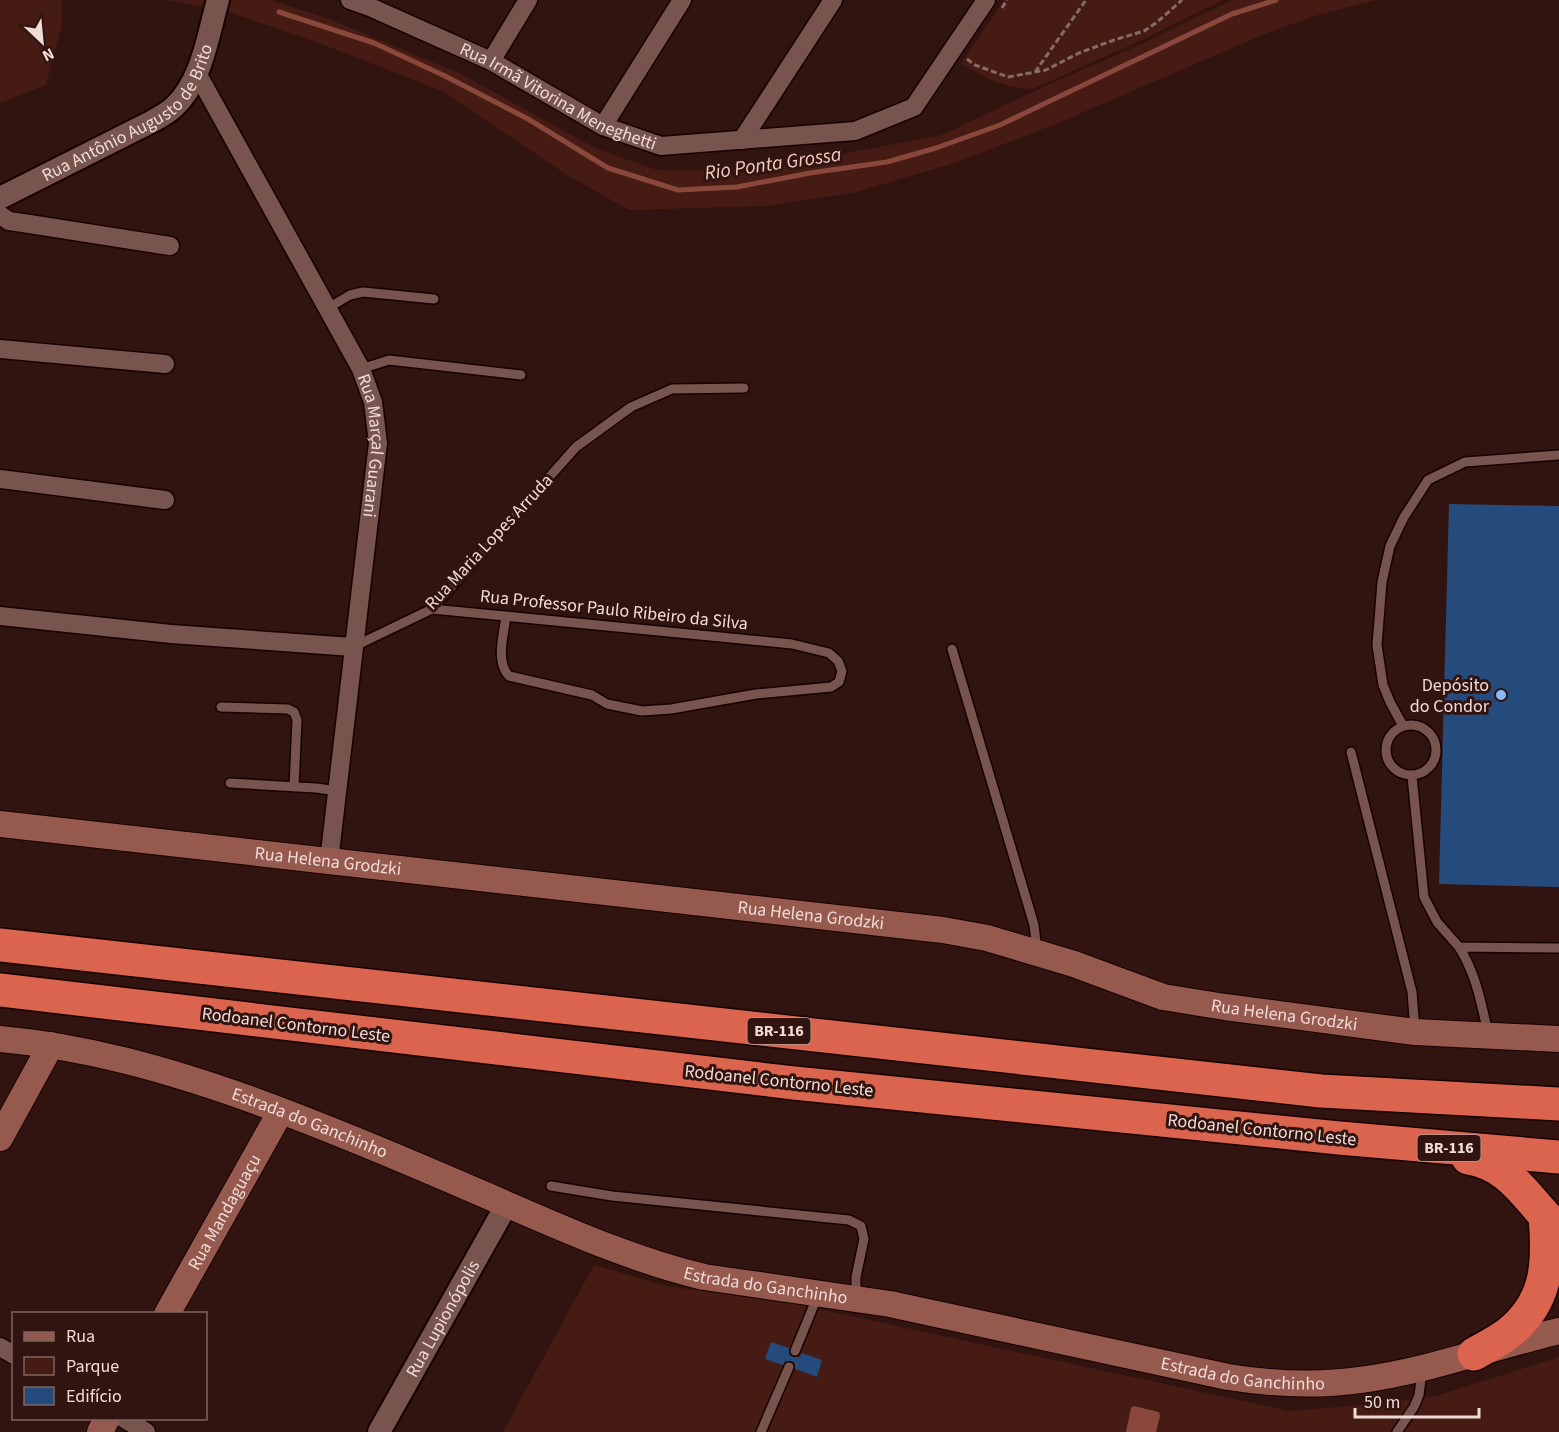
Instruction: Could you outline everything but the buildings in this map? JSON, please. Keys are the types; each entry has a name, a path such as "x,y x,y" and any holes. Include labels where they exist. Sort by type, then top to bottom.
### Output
{"highway":[{"name":"BR-116","path":"0,945 1310,1090 1559,1104"},
{"name":"Rodoanel Contorno Leste","path":"0,990 794,1083 1338,1138 1559,1157"},
{"path":"1338,1138 1475,1160 1493,1166 1523,1189 1552,1223 1547,1266 1543,1285 1535,1304 1510,1332 1474,1353"}],"main road":[{"name":"Rua Helena Grodzki","path":"0,824 943,930 987,938 1074,964 1163,997 1415,1032 1559,1039"},
{"name":"Rua Helena Grodzki","path":"0,830 54,830"},
{"name":"Estrada do Ganchinho","path":"0,1039 87,1051 170,1072 363,1142 606,1245 674,1270 704,1277 856,1298 951,1316 1192,1370 1265,1383 1340,1382 1422,1368 1559,1331"},
{"path":"0,1138 51,1045"},
{"name":"Rua Mandaguaçu","path":"168,1312 281,1111"}],"street":[{"name":"Rua Antônio Augusto de Brito","path":"0,198 173,109 184,96 197,73 218,0"},
{"name":"Rua Irmã Vitorina Meneghetti","path":"350,0 372,4 491,61 603,126 662,146 855,131 914,107 952,50"},
{"path":"491,61 528,0"},
{"path":"603,126 682,0"},
{"path":"742,140 833,0"},
{"path":"952,50 986,0"},
{"name":"Rua Marçal Guarani","path":"197,73 362,369 373,402 378,443 329,861"},
{"path":"0,215 9,221 23,224 170,246"},
{"path":"0,349 165,364"},
{"path":"0,479 165,500"},
{"name":"Rua Maria Lopes Arruda","path":"0,616 171,634 353,647"},
{"name":"Rua Lupionópolis","path":"379,1432 507,1204"},
{"path":"125,1420 146,1432"}],"lane":[{"path":"328,308 350,295 363,292 434,299"},
{"path":"362,369 389,360 522,375"},
{"name":"Rua Maria Lopes Arruda","path":"353,647 432,609 576,447 631,407 672,389 744,388"},
{"path":"1403,726 1383,685 1377,645 1382,582 1390,546 1404,517 1428,480 1465,462 1559,455"},
{"name":"Rua Professor Paulo Ribeiro da Silva","path":"432,609 506,616 792,644 829,652 838,661 842,671 839,682 831,687 756,694 671,709 642,711 607,704 592,695 509,676 501,662 506,616"},
{"path":"952,649 1034,925 1037,954"},
{"path":"221,707 288,709 294,712 297,720 294,787"},
{"path":"1418,725 1432,734 1436,741 1436,757 1432,764 1420,774 1404,775 1391,766 1387,759 1386,743 1390,735 1403,726 1418,725"},
{"path":"1351,752 1412,992 1415,1032"},
{"path":"1412,776 1424,897 1437,922 1459,947 1468,962 1474,976 1489,1035"},
{"path":"230,783 338,791"},
{"path":"1459,947 1559,948"},
{"path":"551,1186 612,1196 849,1220 861,1226 864,1239 856,1277 856,1298"},
{"path":"795,1351 819,1292"},
{"path":"761,1432 789,1367"},
{"path":"1397,1432 1414,1407 1419,1395 1422,1368"}],"path":[{"path":"1035,72 1086,0"},
{"path":"952,50 975,65 1008,77 1046,70 1079,53 1143,31 1156,23 1182,0"}],"green space":[{"path":"0,0 62,0 62,24 46,85 0,103"},
{"path":"167,0 271,0 329,19 461,74 597,149 657,170 750,171 942,135 1232,0 1376,0 1318,15 1267,33 1063,121 958,162 853,193 765,206 629,210 567,175 444,92 319,43 226,11"},
{"path":"1004,0 1223,0 1142,40 1033,89 1003,84 961,64"},
{"path":"594,1265 666,1286 796,1304 1289,1411 1436,1396 1559,1357 1559,1432 503,1432"}],"shaded area":[{"path":"1134,1406 1159,1412 1156,1432 1126,1432 1131,1408"}],"waterway":[{"name":"Rio Ponta Grossa","path":"279,12 374,43 445,76 528,119 608,168 678,190 737,187 810,173 887,162 936,148 1000,125 1232,14 1276,0"}],"place":[{"name":"Depósito do Condor","path":"1501,695"}]}
